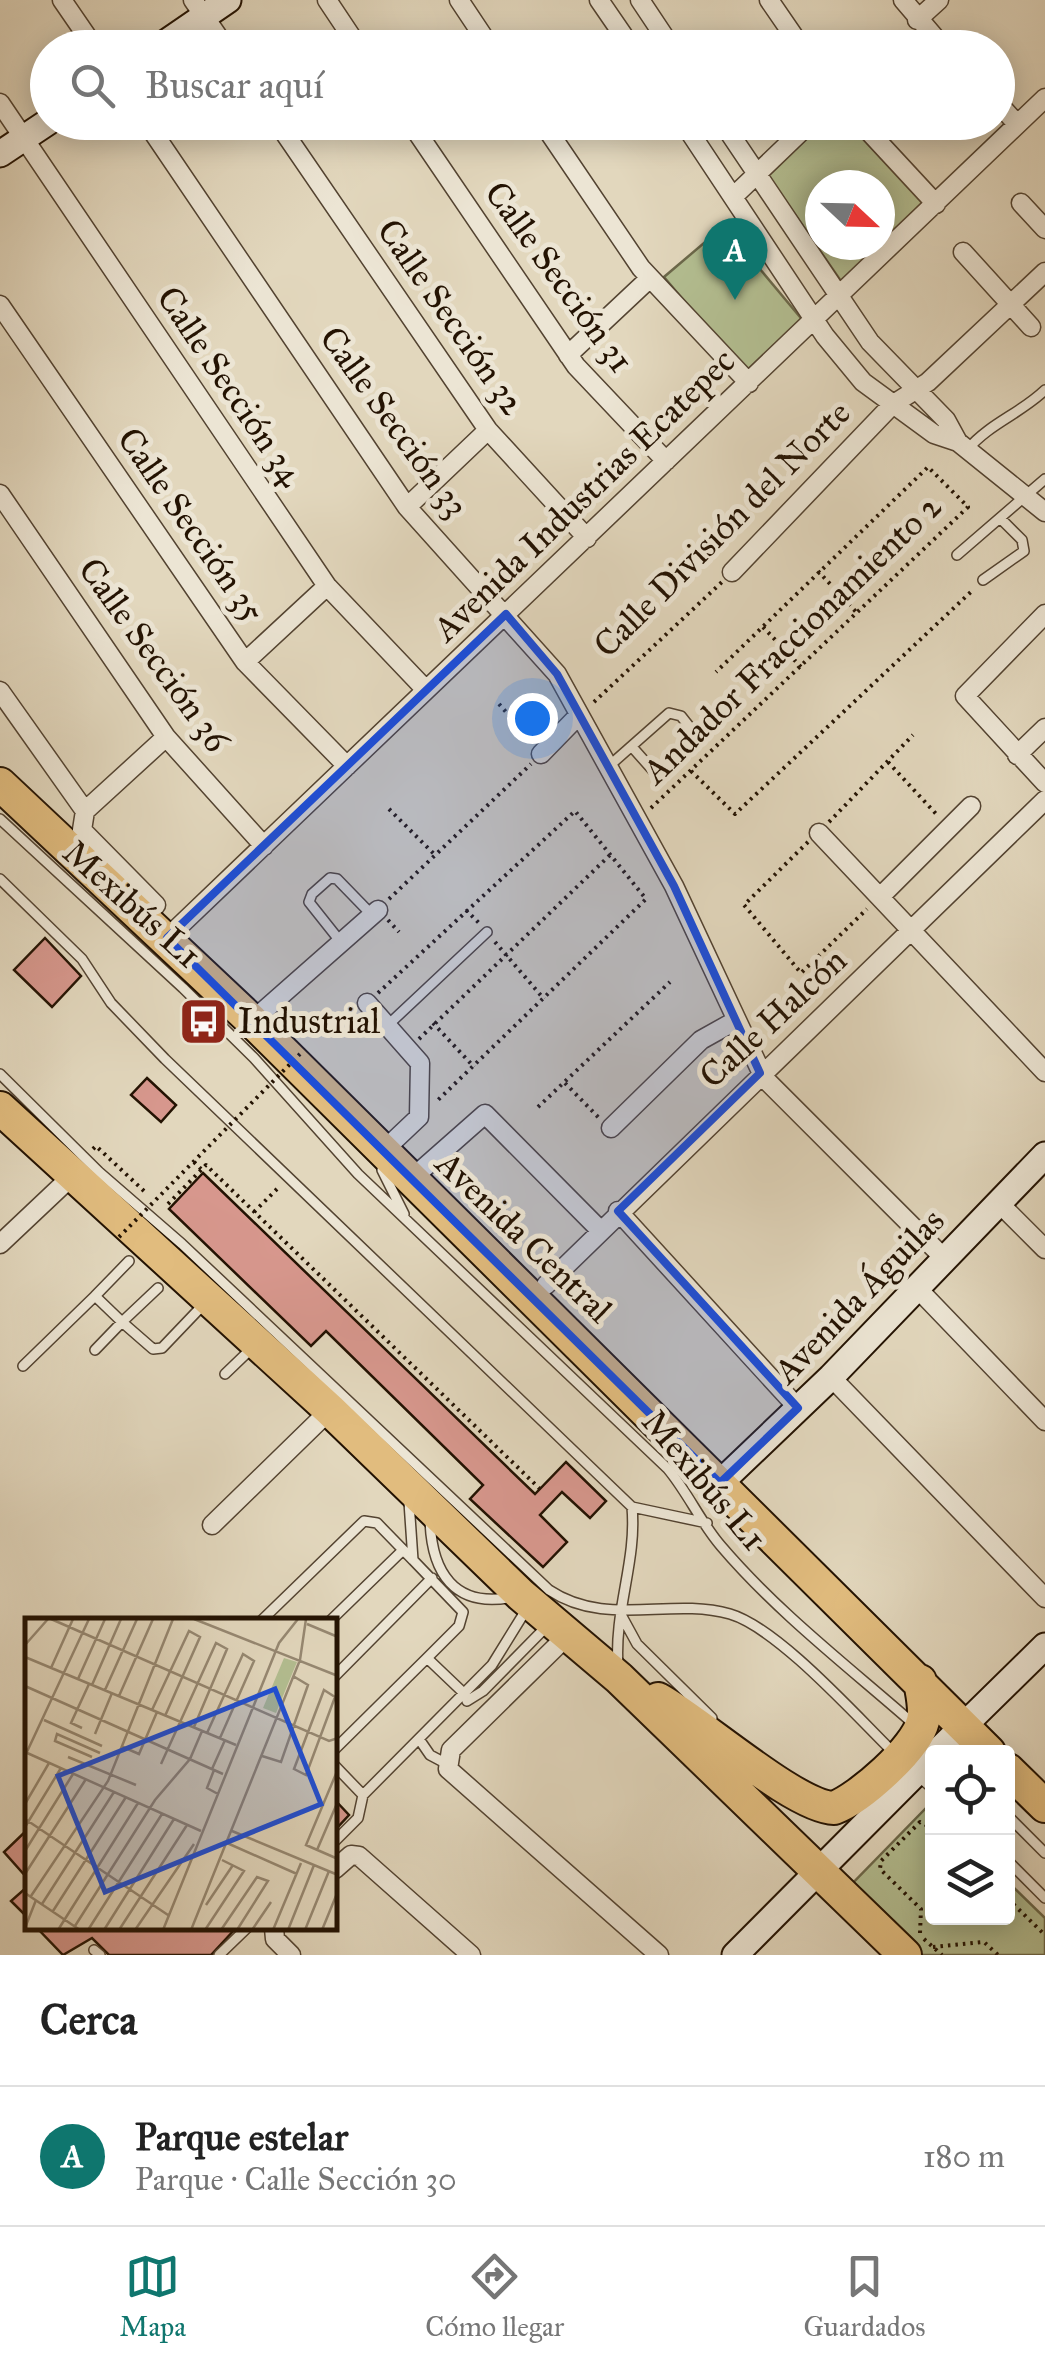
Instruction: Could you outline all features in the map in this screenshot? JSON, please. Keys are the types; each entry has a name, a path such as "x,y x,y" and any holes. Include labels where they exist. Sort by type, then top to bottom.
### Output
{"highway":[{"name":"Avenida Central","path":"0,784 167,938 410,1182 920,1681 930,1745"},
{"path":"0,1108 330,1410 419,1500 542,1614 619,1678 817,1870 919,1945"},
{"path":"619,1678 730,1745 801,1799 820,1808 845,1803 925,1757"},
{"path":"1015,1777 1045,1806"}],"street":[{"path":"62,0 82,30"},
{"path":"176,30 199,8 228,0"},
{"path":"327,0 347,30"},
{"path":"459,0 480,30"},
{"path":"599,0 620,30"},
{"path":"640,0 660,30"},
{"path":"769,0 790,30"},
{"path":"904,0 927,30"},
{"path":"918,20 939,0"},
{"path":"199,8 214,30"},
{"name":"Avenida Industrias Ecatepec","path":"1015,127 1045,98"},
{"name":"Calle Sección 34","path":"0,103 327,586 426,690"},
{"path":"1015,121 1018,124"},
{"path":"0,154 30,134"},
{"name":"Calle Sección 33","path":"158,140 407,507 548,662 674,886 760,1073 944,1259"},
{"name":"Calle Sección 32","path":"289,140 488,430 587,538"},
{"name":"Calle Sección 31","path":"422,140 568,355 666,461"},
{"path":"554,140 650,278 748,383"},
{"path":"695,140 815,321 852,370 934,434 963,446 1045,512"},
{"path":"734,140 878,352 946,420 963,446"},
{"path":"734,196 793,140"},
{"path":"877,140 936,204"},
{"name":"Avenida Industrias Ecatepec","path":"167,938 1002,140"},
{"path":"1021,203 1045,229"},
{"path":"963,252 1031,327"},
{"name":"Calle División del Norte","path":"732,572 892,405 915,390 1045,272"},
{"path":"568,355 650,278"},
{"name":"Calle Sección 35","path":"0,305 245,662 347,766"},
{"path":"407,507 488,430"},
{"name":"Calle Sección 36","path":"0,494 166,738 264,846"},
{"path":"245,662 327,586"},
{"path":"1045,614 966,694 1045,783"},
{"path":"0,691 85,812"},
{"path":"541,754 578,716"},
{"path":"1016,754 1045,728"},
{"path":"156,905 82,830 80,820 166,738"},
{"name":"Calle Halcón","path":"546,1285 1045,800"},
{"path":"880,897 971,806"},
{"path":"819,832 1045,1072"},
{"path":"252,1021 375,912"},
{"path":"367,1003 420,1062 419,1116 376,1148"},
{"path":"611,1128 701,1040 735,1021"},
{"path":"410,1182 486,1114 600,1230"},
{"name":"Avenida Águilas","path":"720,1484 831,1377 1045,1154"},
{"path":"0,1244 72,1177"},
{"path":"999,1202 1045,1249"},
{"path":"618,1211 798,1408"},
{"path":"917,1288 1045,1420"},
{"path":"831,1377 1045,1598"},
{"path":"212,1525 330,1410"},
{"path":"542,1614 451,1750 447,1764 453,1775 659,1955"},
{"path":"940,1745 1045,1646"},
{"path":"735,1955 925,1760"},
{"path":"338,1867 354,1854 471,1955"},
{"path":"275,1930 291,1955"}],"lane":[{"path":"963,446 991,424 1020,412 1045,390"},
{"path":"957,554 1045,479"},
{"path":"983,580 1024,551 1022,540 1001,519"},
{"path":"606,768 672,712 696,736 657,775 632,748"},
{"name":"Mexibús L1","path":"0,819 242,1046 318,1134 668,1469 718,1543 925,1748"},
{"path":"340,941 309,902 312,894 330,878 338,880 375,912"},
{"path":"0,879 82,959 111,1002 138,1030 632,1506 707,1523"},
{"path":"388,1025 487,932"},
{"path":"0,1074 99,1172 182,1244 550,1590 577,1605 619,1611 702,1609 748,1622 925,1750"},
{"path":"376,1148 408,1221"},
{"path":"24,1366 129,1261"},
{"path":"95,1350 158,1288"},
{"path":"95,1296 159,1349 210,1298"},
{"path":"226,1374 258,1343"},
{"path":"413,1560 419,1500"},
{"path":"619,1678 619,1611 632,1546 632,1506"},
{"path":"264,1618 364,1521 377,1523 461,1606 464,1616 338,1746"},
{"path":"333,1618 403,1550"},
{"path":"338,1673 432,1578"},
{"path":"619,1611 637,1644 698,1703 730,1745"},
{"path":"467,1696 503,1650 542,1614"},
{"path":"338,1838 358,1818 363,1794 467,1696 542,1614"},
{"path":"427,1658 467,1696"},
{"path":"418,1740 430,1755 447,1764"},
{"path":"338,1769 363,1794"},
{"path":"1015,1823 1045,1853"},
{"path":"1015,1868 1045,1898"},
{"path":"219,1955 245,1930"}],"path":[{"name":"Andador Fraccionamiento 2","path":"651,808 968,506 928,467 818,571"},
{"path":"716,672 818,571 858,614"},
{"name":"Calle División del Norte","path":"578,716 732,572"},
{"path":"690,771 734,814 983,580"},
{"path":"762,626 800,667"},
{"path":"375,912 541,754 499,704"},
{"path":"888,762 949,827"},
{"path":"389,809 434,855"},
{"path":"367,1003 575,811 646,899 419,1116"},
{"path":"410,1048 610,856"},
{"path":"744,904 800,972 880,897"},
{"path":"466,910 544,999"},
{"path":"538,1107 670,982"},
{"path":"434,1022 474,1067"},
{"path":"119,1237 300,1054"},
{"path":"566,1083 611,1128"},
{"path":"194,1162 202,1170"},
{"path":"168,1204 206,1165 540,1488"},
{"path":"254,1212 288,1178"},
{"path":"925,1824 920,1822 912,1826 881,1861 880,1868 921,1909 919,1945 984,1942 998,1955"},
{"path":"1015,1907 1045,1935"}],"highlighted area":[{"path":"506,614 557,674 674,886 760,1073 618,1211 798,1408 720,1483 167,938"}],"green space":[{"path":"789,140 868,140 894,170 805,170 805,229 761,166"},
{"path":"895,171 926,206 895,235"},
{"path":"724,226 805,323 745,373 664,277"},
{"path":"826,260 869,260 843,284"},
{"path":"925,1809 925,1925 1015,1925 1015,1889 1045,1918 1045,1955 916,1955 847,1889"}],"building":[{"path":"45,938 81,976 52,1007 14,970"},
{"path":"147,1078 176,1105 161,1122 131,1095"},
{"path":"203,1173 535,1494 566,1462 606,1501 590,1518 562,1492 540,1515 567,1542 543,1567 470,1499 483,1485 326,1331 311,1346 169,1209"},
{"path":"338,1803 349,1815 338,1827"},
{"path":"25,1832 25,1876 4,1852"},
{"path":"25,1889 25,1915 11,1901"},
{"path":"39,1930 234,1930 211,1955 109,1955 92,1938 63,1955"}],"place":[{"name":"Parque estelar","path":"735,300"},
{"name":"Industrial","path":"203,1021"}]}
